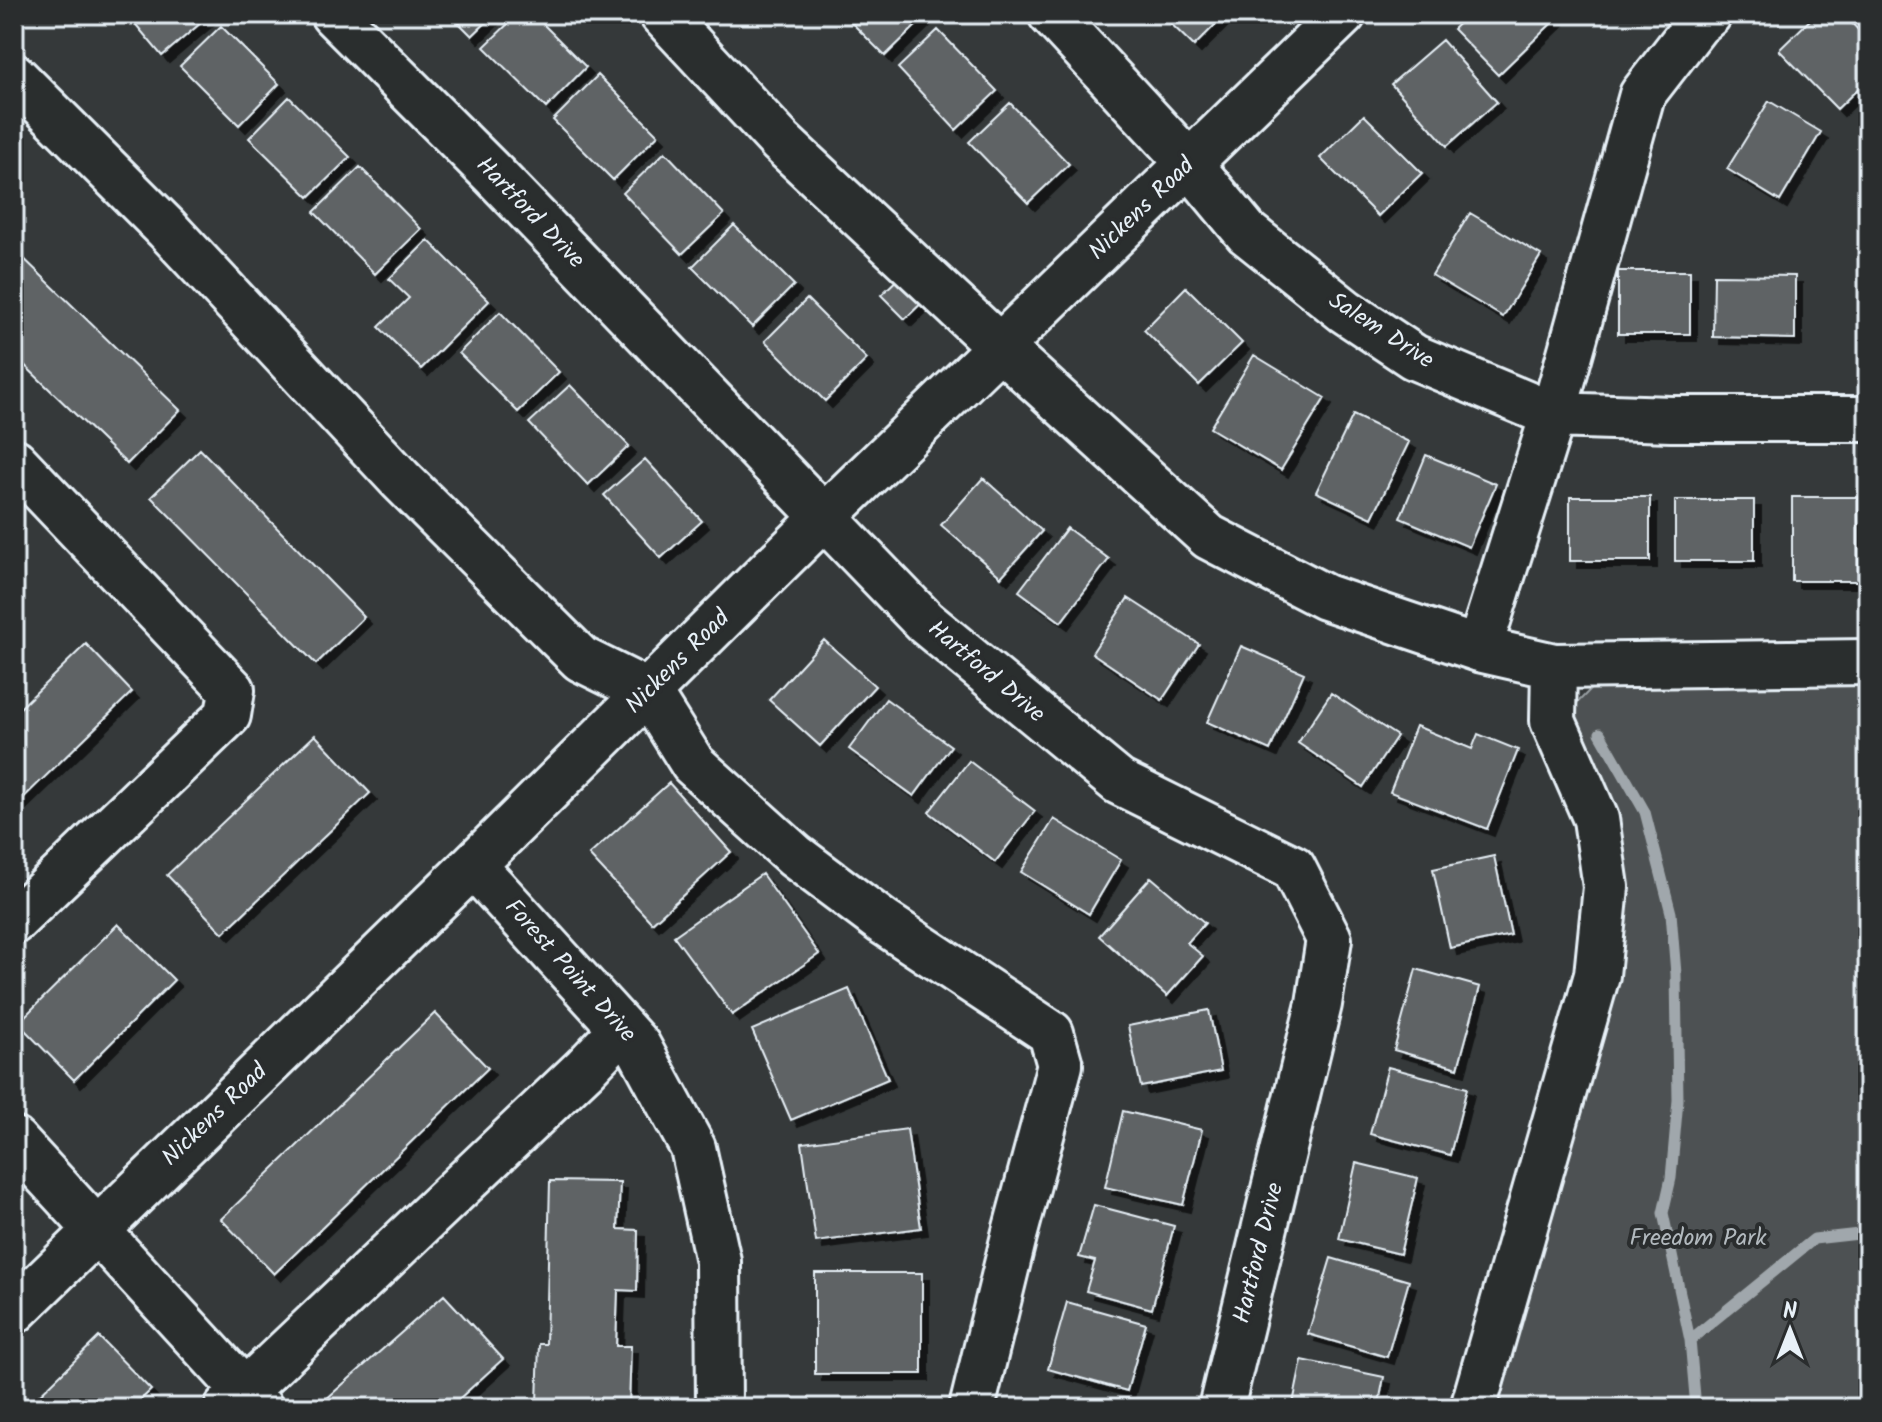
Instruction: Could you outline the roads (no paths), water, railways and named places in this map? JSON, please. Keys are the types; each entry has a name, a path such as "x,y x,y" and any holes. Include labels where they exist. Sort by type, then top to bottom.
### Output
{"street":[{"name":"Hartford Drive","path":"333,14 494,175 925,622 1119,782 1293,868 1329,939 1319,1004 1221,1408"},
{"path":"662,14 781,142 1209,537 1325,597 1479,649 1554,666 1868,662"},
{"name":"Salem Drive","path":"1051,14 1189,163 1247,233 1345,311 1414,357 1553,415 1671,419 1868,419"},
{"name":"Nickens Road","path":"14,1311 473,865 824,517 1343,14"},
{"path":"1479,649 1553,415 1642,95 1697,24 1709,14"},
{"path":"14,76 167,229 400,479 581,659 648,692 693,764 795,856 883,922 1051,1033 1060,1065 972,1408"},
{"path":"14,461 232,690 228,715 14,921"},
{"path":"1473,1408 1597,975 1606,887 1596,819 1553,721 1554,666"},
{"name":"Forest Point Drive","path":"473,865 638,1046 693,1148 718,1261 719,1408"},
{"path":"14,1140 98,1230 244,1402 622,1029"}],"waterway":[{"path":"1600,733 1645,812 1671,913 1676,974 1678,1100 1671,1178 1663,1213 1690,1340 1696,1408"},
{"path":"1690,1340 1814,1239 1868,1233"}],"park label":[{"name":"Freedom Park","path":"1698,1238"}]}
